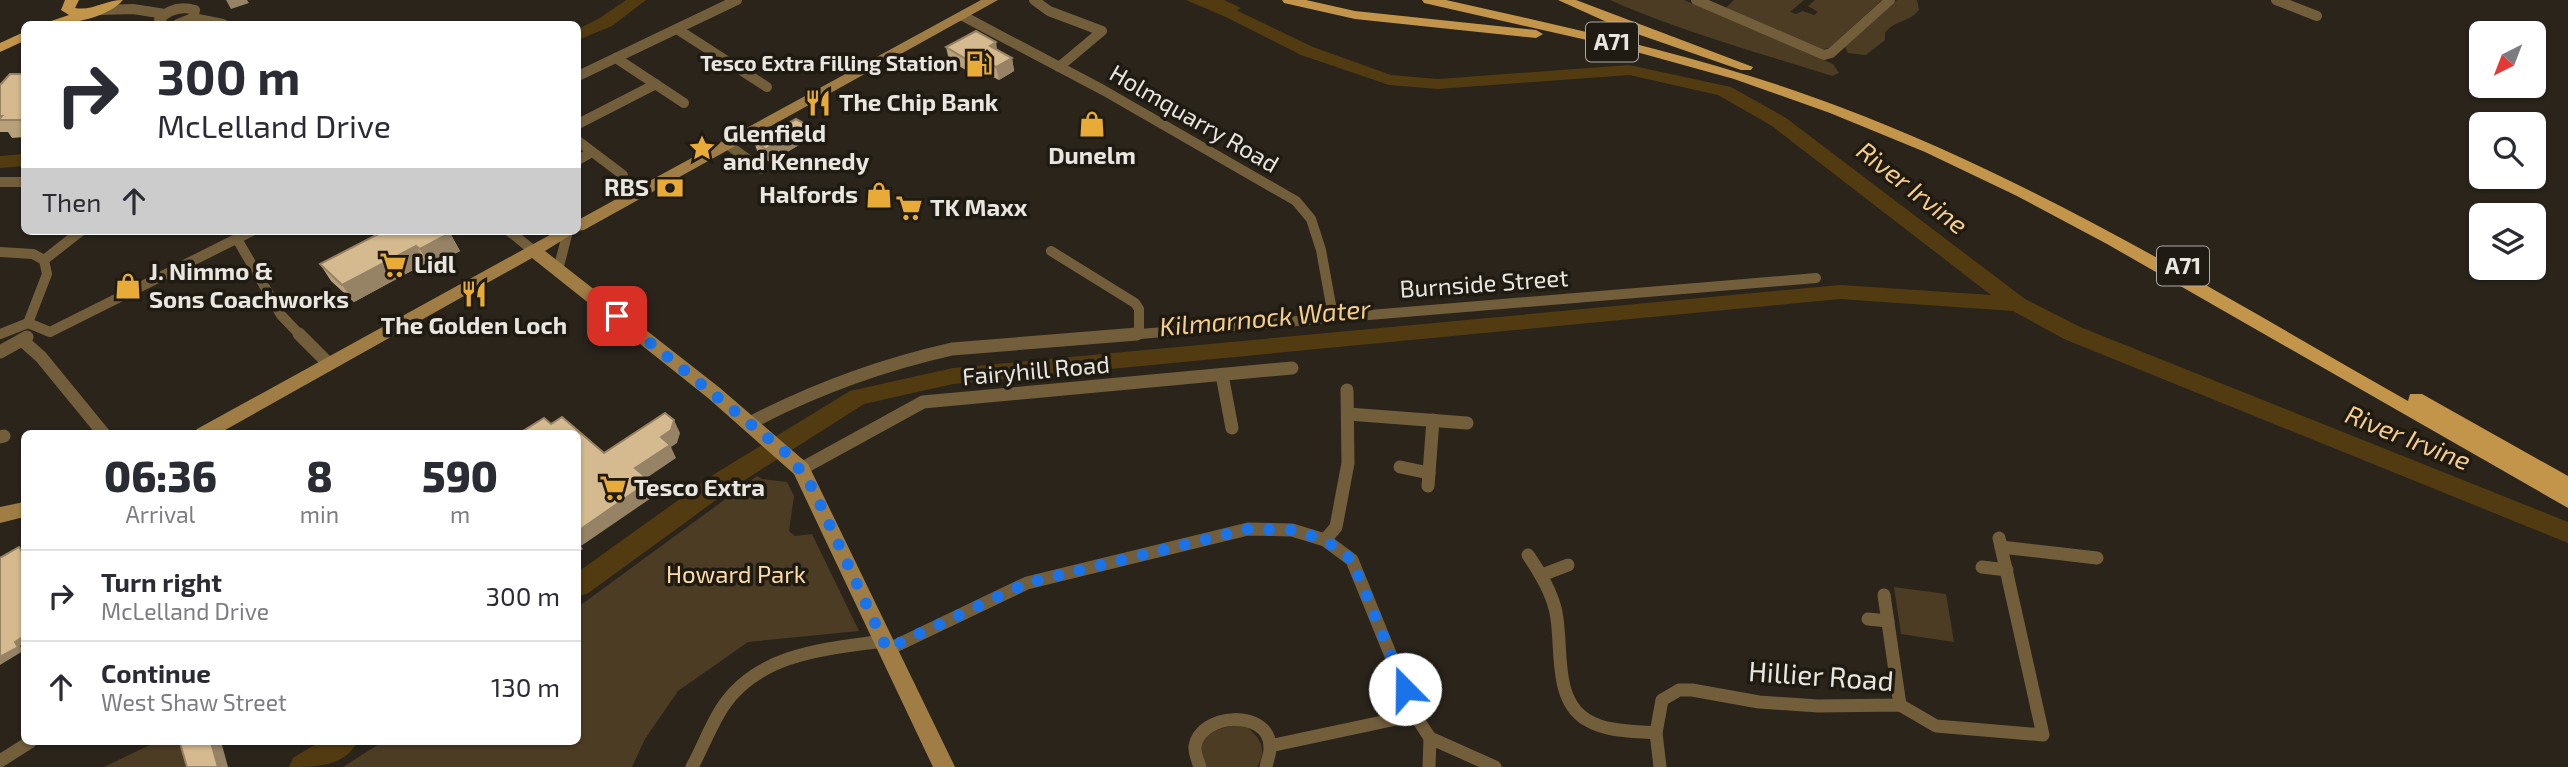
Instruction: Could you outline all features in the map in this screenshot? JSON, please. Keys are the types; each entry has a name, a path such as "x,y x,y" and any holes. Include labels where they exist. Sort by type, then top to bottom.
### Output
{"main road":[{"path":"65,21 118,0"},
{"path":"581,224 991,0"},
{"path":"1289,0 1355,15 1581,40 1681,59"},
{"name":"A71","path":"1429,0 1681,59 1845,113 1931,149 2012,187 2113,240 2568,501"},
{"name":"A71","path":"1467,0 1641,40 1792,85 1939,141 2066,202 2563,482"},
{"path":"1565,0 1625,25 1792,85"},
{"path":"48,21 69,3 75,13 94,11"},
{"path":"0,48 21,38"},
{"path":"210,430 563,235"},
{"path":"535,252 757,428 795,463 813,489 944,767"},
{"path":"0,515 21,511"}],"street":[{"path":"118,0 133,9 164,19 190,4 197,12 193,18"},
{"path":"581,75 737,0"},
{"path":"1034,0 1049,11 1102,31 1059,67"},
{"path":"1696,0 1824,55 1831,53 1890,0"},
{"path":"1712,7 1721,0"},
{"path":"2280,1 2317,16"},
{"path":"94,11 133,9"},
{"name":"Holmquarry Road","path":"963,16 1296,201 1311,219 1318,239 1333,316"},
{"path":"186,21 193,18 208,21"},
{"path":"677,29 767,87"},
{"path":"616,58 684,103"},
{"path":"581,122 656,84"},
{"path":"581,143 623,175"},
{"path":"727,144 761,169"},
{"path":"581,158 592,152"},
{"path":"0,182 21,182"},
{"path":"44,260 75,235"},
{"path":"28,323 50,332 244,235"},
{"path":"514,235 535,252"},
{"path":"558,270 568,235"},
{"path":"237,239 281,315 329,364"},
{"path":"1051,251 1135,303 1139,309 1139,333"},
{"path":"0,252 33,254 44,260 47,274 28,323 0,334"},
{"name":"Burnside Street","path":"757,428 811,393 899,360 952,348 1816,278"},
{"path":"0,352 40,330"},
{"path":"22,340 41,357 101,430"},
{"name":"Fairyhill Road","path":"795,463 923,402 1292,368"},
{"path":"1222,375 1232,428"},
{"path":"1325,540 1336,527 1348,463 1346,390"},
{"path":"1348,414 1467,423"},
{"path":"1400,467 1429,480 1433,420"},
{"path":"692,767 730,696 779,659 799,654 885,645 1027,583 1248,529 1292,530 1325,540 1352,560 1415,715 1430,738 1495,767"},
{"name":"Hillier Road","path":"1660,767 1656,733 1662,700 1679,690 1714,693 1759,702 1818,706 1900,705 1936,726 2034,736 2043,734 2000,542 2097,558"},
{"path":"1528,555 1542,575 1556,608 1561,642 1562,685 1572,706 1586,720 1602,727 1656,733"},
{"path":"1542,575 1568,565"},
{"path":"1982,567 2007,570"},
{"path":"1884,594 1900,705"},
{"path":"1868,619 1888,621"},
{"path":"1270,746 1415,715"},
{"path":"1200,767 1196,760 1196,742 1214,722 1227,718 1243,718 1266,734 1270,746 1266,767"},
{"path":"1429,767 1430,738"},
{"path":"0,761 25,745"}],"green space":[{"path":"1610,0 1684,0 1833,64 1839,73 1832,76 1720,41"},
{"path":"1734,0 1804,0 1790,12 1796,14 1803,11 1814,15 1818,12 1808,6 1815,0 1882,0 1829,48 1823,49 1726,8"},
{"path":"1897,0 1917,0 1919,10 1888,29 1885,40 1866,55 1848,53 1845,47"},
{"name":"Howard Park","path":"757,476 787,482 794,496 789,531 795,536 812,534 859,631 748,642 678,691 645,739 632,767 343,767 377,745 581,745 581,605"},
{"path":"1894,587 1946,594 1954,642 1901,634"},
{"path":"1244,725 1261,743 1262,754 1257,767 1206,767 1201,756 1204,739 1216,730"},
{"path":"150,745 188,745 193,767 104,767"}],"shaded area":[{"path":"1186,0 1224,0 1241,8 1226,17"}],"building":[{"path":"976,31 996,42 990,46 1012,58 996,67 973,55 966,59 946,47"},
{"path":"10,74 21,74 21,120 0,120 0,85"},
{"path":"796,119 807,125 766,149 754,142"},
{"path":"376,235 446,235 420,249 416,246 342,285 320,264"},
{"name":"Tesco Extra","path":"665,413 674,420 671,430 661,437 670,445 635,468 650,481 581,529 581,433 604,453"},
{"name":"Tesco Extra","path":"562,417 577,430 524,430 544,418 551,424"},
{"path":"19,547 21,550 21,638 15,642 18,647 0,657 0,558"},
{"path":"181,745 212,745 218,767 187,767"}],"waterway":[{"name":"River Irvine","path":"581,34 606,22 637,0"},
{"name":"River Irvine","path":"1201,0 1307,51 1389,80 1438,84 1629,70 1724,91 1779,122 2017,304"},
{"name":"River Irvine","path":"0,162 21,160"},
{"name":"Kilmarnock Water","path":"581,584 725,480 858,397 953,376 1840,292 2017,304"},
{"name":"River Irvine","path":"2017,304 2072,333 2568,533"},
{"name":"Kilmarnock Water","path":"303,767 338,745"}],"place":[{"name":"Tesco Extra Filling Station","path":"979,64"},
{"name":"The Chip Bank","path":"818,103"},
{"name":"Dunelm","path":"1092,124"},
{"name":"Glenfield and Kennedy","path":"702,148"},
{"name":"RBS","path":"670,188"},
{"name":"Halfords","path":"879,195"},
{"name":"TK Maxx","path":"909,208"},
{"name":"Lidl","path":"393,265"},
{"name":"J. Nimmo & Sons Coachworks","path":"128,286"},
{"name":"The Golden Loch","path":"474,294"},
{"name":"Tesco Extra","path":"613,488"}],"route":[{"path":"617,316 764,434 801,469 813,489 887,649 1027,583 1248,529 1292,530 1325,540 1352,560 1405,689"}]}
